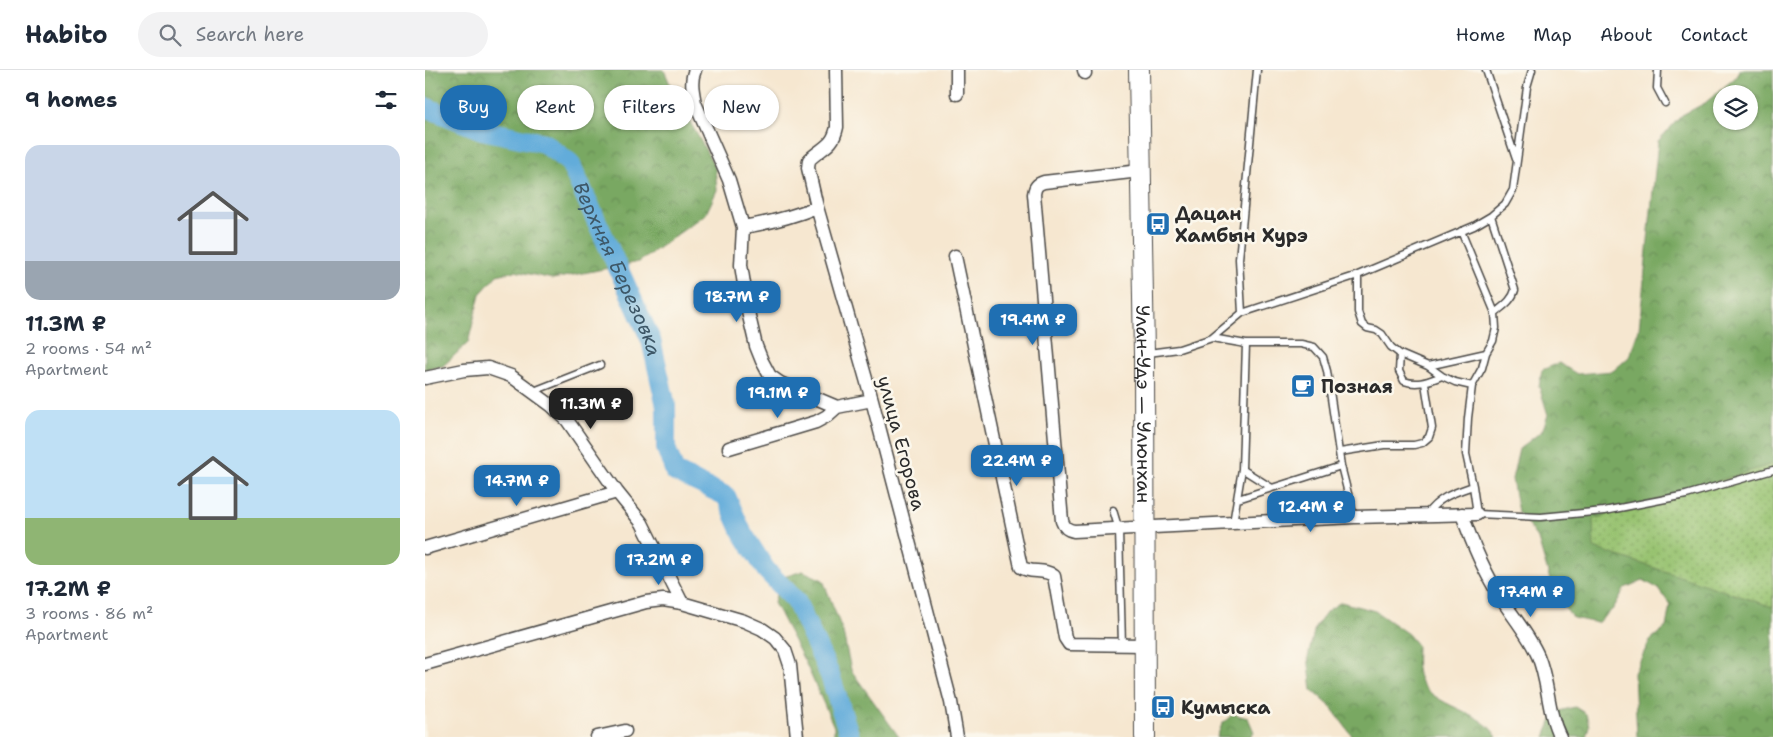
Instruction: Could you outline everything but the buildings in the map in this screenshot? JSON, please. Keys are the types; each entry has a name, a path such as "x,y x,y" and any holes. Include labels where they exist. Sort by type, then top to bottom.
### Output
{"main road":[{"name":"Улан-Удэ — Улюнхан","path":"1139,70 1144,354 1145,737"}],"street":[{"path":"695,70 692,90 695,103 729,180 743,227 741,264 744,288 756,346 762,361 770,376 780,383 837,407"},
{"name":"улица Егорова","path":"836,70 835,136 831,143 809,160 808,168 817,207 872,400 951,702 957,737"},
{"path":"957,70 957,94"},
{"path":"1140,171 1044,182 1038,184 1035,188 1062,521 1064,526 1068,530 1074,531 1119,530 1144,527 1354,517 1477,514"},
{"path":"743,227 782,220 817,207"},
{"path":"955,256 1019,564 1026,570 1049,572 1054,576 1065,638 1069,644 1144,645"},
{"path":"425,378 464,370 488,368 511,376 534,391 567,420 617,492 642,522 681,604"},
{"path":"729,448 816,422 827,416 837,407 872,400"},
{"path":"425,548 617,492"},
{"path":"1462,514 1470,537 1491,582 1538,655 1546,681 1553,717 1560,737"},
{"path":"425,664 646,602 663,600 744,621 762,629 775,638 785,650 789,665 797,737"},
{"path":"597,737 625,731"}],"lane":[{"path":"1242,313 1240,250 1257,70"},
{"path":"1486,70 1517,161"},
{"path":"1144,354 1179,348 1212,338 1242,313 1358,274 1461,231 1491,216 1505,204 1513,190 1527,87 1533,70"},
{"path":"1658,70 1657,88 1665,103"},
{"path":"1491,216 1515,290 1509,301 1495,313"},
{"path":"1461,231 1495,313 1496,328 1482,368 1472,386 1468,418 1466,454 1477,514 1541,518 1604,510 1685,495 1773,470"},
{"path":"1358,274 1359,312 1362,324 1382,334 1391,348 1400,354 1428,366 1455,382 1472,386"},
{"path":"1212,338 1245,344 1301,344 1315,347 1323,357 1327,371 1341,466 1354,517"},
{"path":"1233,523 1242,469 1245,344"},
{"path":"1428,366 1486,353"},
{"path":"1400,354 1399,371 1404,381 1413,384 1425,383 1442,376"},
{"path":"534,391 600,365"},
{"path":"1339,452 1384,445 1414,445 1422,443 1429,437 1433,428 1425,383"},
{"path":"1238,499 1341,466"},
{"path":"1242,469 1272,488"},
{"path":"1425,516 1434,503 1473,486"},
{"path":"1113,510 1119,530 1122,645"}],"green space":[{"path":"425,70 664,70 670,85 604,85 604,130 694,129 715,167 717,190 706,214 639,262 553,279 515,271 497,275 480,294 468,343 443,366 425,370"},
{"path":"1739,70 1773,70 1773,737 1637,737 1634,673 1650,640 1666,627 1670,605 1659,589 1643,580 1625,588 1613,609 1597,623 1573,618 1555,597 1538,539 1518,512 1512,479 1519,449 1542,431 1548,415 1539,386 1542,370 1559,363 1577,374 1613,371 1629,357 1639,329 1658,141 1682,115 1705,103 1713,96 1713,130 1758,130 1758,85 1726,85 1736,77"},
{"path":"1773,464 1773,607 1594,548 1593,519"},
{"path":"803,571 823,580 843,632 851,670 899,737 834,737 834,727 806,664 774,603 780,578"},
{"path":"1341,602 1375,611 1408,634 1417,645 1417,669 1421,682 1439,699 1489,727 1497,737 1353,737 1330,706 1312,690 1308,657 1315,627 1327,611"},
{"path":"1575,707 1586,714 1589,726 1586,737 1545,737 1555,712"},
{"path":"1233,714 1248,718 1254,732 1250,737 1217,737 1222,724"}],"waterway":[{"name":"Верхняя Березовка","path":"425,107 482,130 544,143 570,163 651,340 666,406 666,448 675,472 726,496 742,532 766,570 796,601 830,675 850,737"}],"place":[{"name":"Дацан Хамбын Хурэ","path":"1158,224"},
{"name":"Позная","path":"1303,386"},
{"name":"Кумыска","path":"1163,707"}]}
